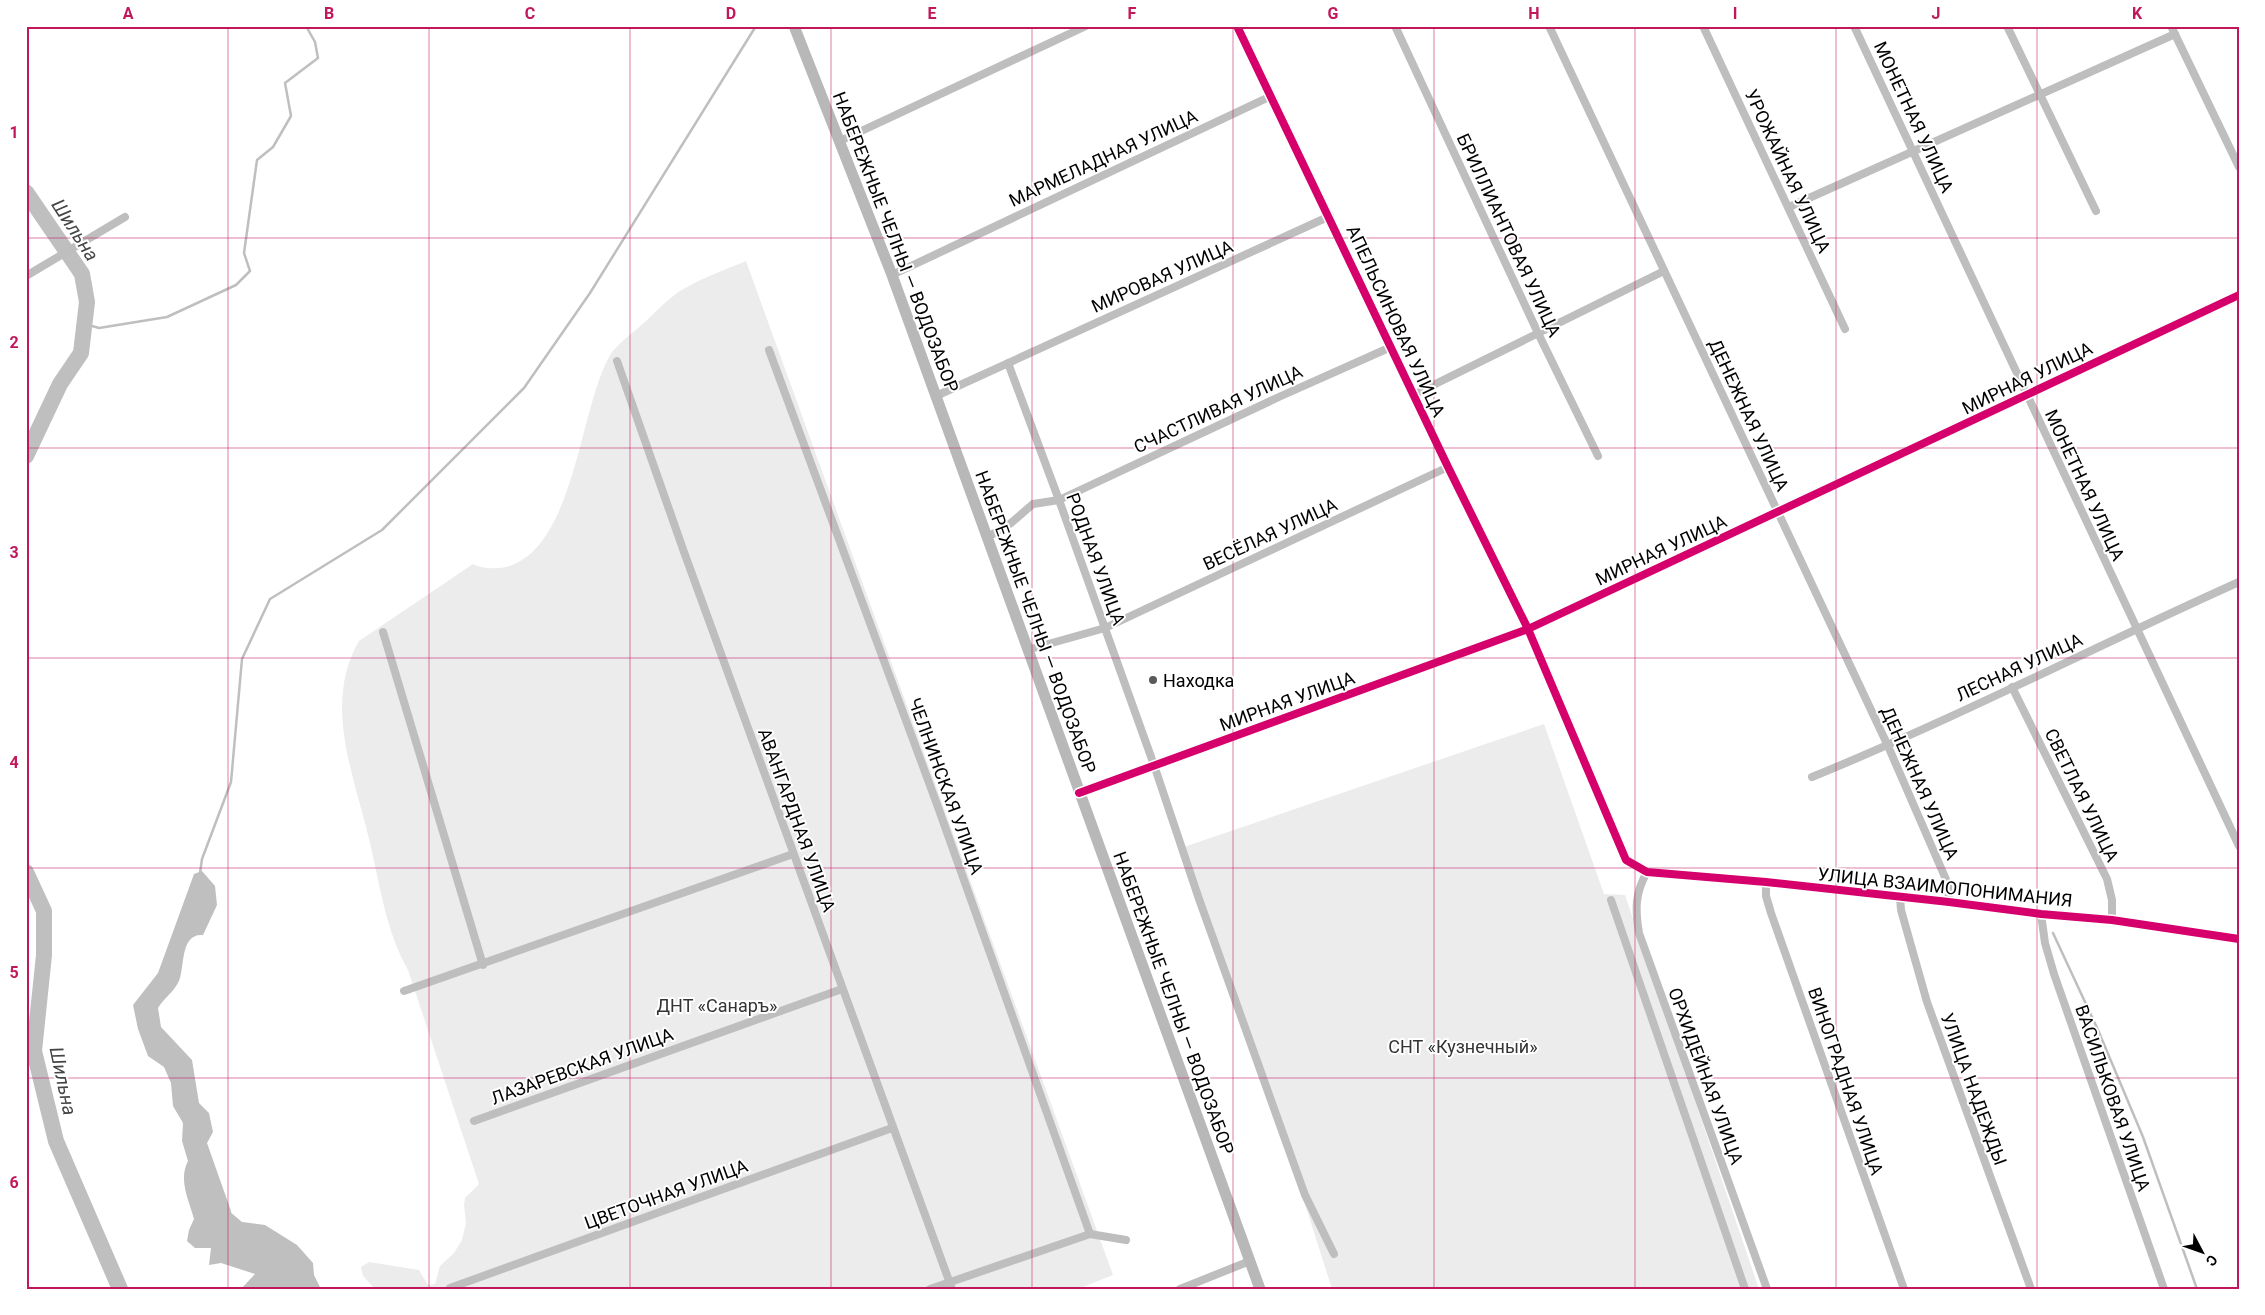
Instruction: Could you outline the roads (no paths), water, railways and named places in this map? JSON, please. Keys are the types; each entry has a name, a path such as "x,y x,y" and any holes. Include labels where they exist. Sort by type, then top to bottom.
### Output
{"main road":[{"name":"НАБЕРЕЖНЫЕ ЧЕЛНЫ — ВОДОЗАБОР","path":"794,26 892,275 1260,1289"}],"street":[{"path":"840,141 1086,26"},
{"name":"АПЕЛЬСИНОВАЯ УЛИЦА","path":"1237,26 1330,216 1448,467 1528,629 1626,860 1648,872"},
{"name":"БРИЛЛИАНТОВАЯ УЛИЦА","path":"1395,26 1538,333 1598,456"},
{"name":"ДЕНЕЖНАЯ УЛИЦА","path":"1549,26 1888,746 1948,884 1949,902"},
{"name":"УРОЖАЙНАЯ УЛИЦА","path":"1703,26 1845,329"},
{"name":"МОНЕТНАЯ УЛИЦА","path":"1854,26 2239,846"},
{"path":"2007,26 2096,211"},
{"path":"2171,26 2239,168"},
{"path":"1789,207 2175,34"},
{"name":"МАРМЕЛАДНАЯ УЛИЦА","path":"892,275 1271,96"},
{"name":"МИРОВАЯ УЛИЦА","path":"936,396 1330,216"},
{"path":"26,276 125,217"},
{"path":"1415,394 1664,271"},
{"name":"МИРНАЯ УЛИЦА","path":"1079,793 1528,629 1778,510 1928,443 2239,295"},
{"name":"СЧАСТЛИВАЯ УЛИЦА","path":"988,537 1011,523 1033,504 1060,500 1281,396 1391,347"},
{"name":"ЧЕЛНИНСКАЯ УЛИЦА","path":"769,350 941,816 1090,1234"},
{"name":"АВАНГАРДНАЯ УЛИЦА","path":"617,361 793,854 950,1285"},
{"name":"РОДНАЯ УЛИЦА","path":"1008,363 1060,500 1154,765 1202,908 1305,1196 1334,1254"},
{"name":"ВЕСЁЛАЯ УЛИЦА","path":"1027,650 1105,628 1448,467"},
{"name":"ЛЕСНАЯ УЛИЦА","path":"1812,777 1888,746 2137,628 2239,582"},
{"path":"383,632 483,965"},
{"name":"СВЕТЛАЯ УЛИЦА","path":"2012,687 2107,879 2112,900 2112,920"},
{"path":"404,992 793,854"},
{"name":"УЛИЦА ВЗАИМОПОНИМАНИЯ","path":"1648,872 1766,882 2041,914 2112,920 2239,938"},
{"name":"ОРХИДЕЙНАЯ УЛИЦА","path":"1648,872 1638,889 1635,905 1638,933 1767,1289"},
{"name":"ВИНОГРАДНАЯ УЛИЦА","path":"1766,882 1766,896 1771,913 1904,1289"},
{"name":"УЛИЦА НАДЕЖДЫ","path":"1900,897 1900,910 1927,1002 2031,1289"},
{"path":"1611,900 1745,1289"},
{"name":"ВАСИЛЬКОВАЯ УЛИЦА","path":"2041,914 2045,943 2054,974 2164,1289"},
{"name":"ЛАЗАРЕВСКАЯ УЛИЦА","path":"474,1121 842,989"},
{"name":"ЦВЕТОЧНАЯ УЛИЦА","path":"450,1288 892,1128"},
{"path":"930,1289 950,1285 1090,1234 1126,1240"},
{"path":"1180,1289 1250,1261"}],"waterway":[{"path":"85,324 99,328 167,317 236,285 250,271 244,253 257,160 273,147 291,116 285,83 318,58 315,42 306,26"},
{"path":"200,873 202,859 231,782 242,659 270,599 382,530 524,388 590,293 756,26"},
{"name":"Шильна","path":"26,192 82,274 87,302 81,353 60,384 26,456"},
{"name":"Шильна","path":"26,872 44,911 44,955 34,1051 56,1141 120,1289"},
{"path":"2053,933 2098,1030 2143,1137 2197,1289"},
{"path":"206,1144 230,1212"}],"place":[{"name":"Находка","path":"1153,680"}],"park label":[{"name":"ДНТ «Санаръ»","path":"717,1005"},
{"name":"СНТ «Кузнечный»","path":"1463,1046"}]}
